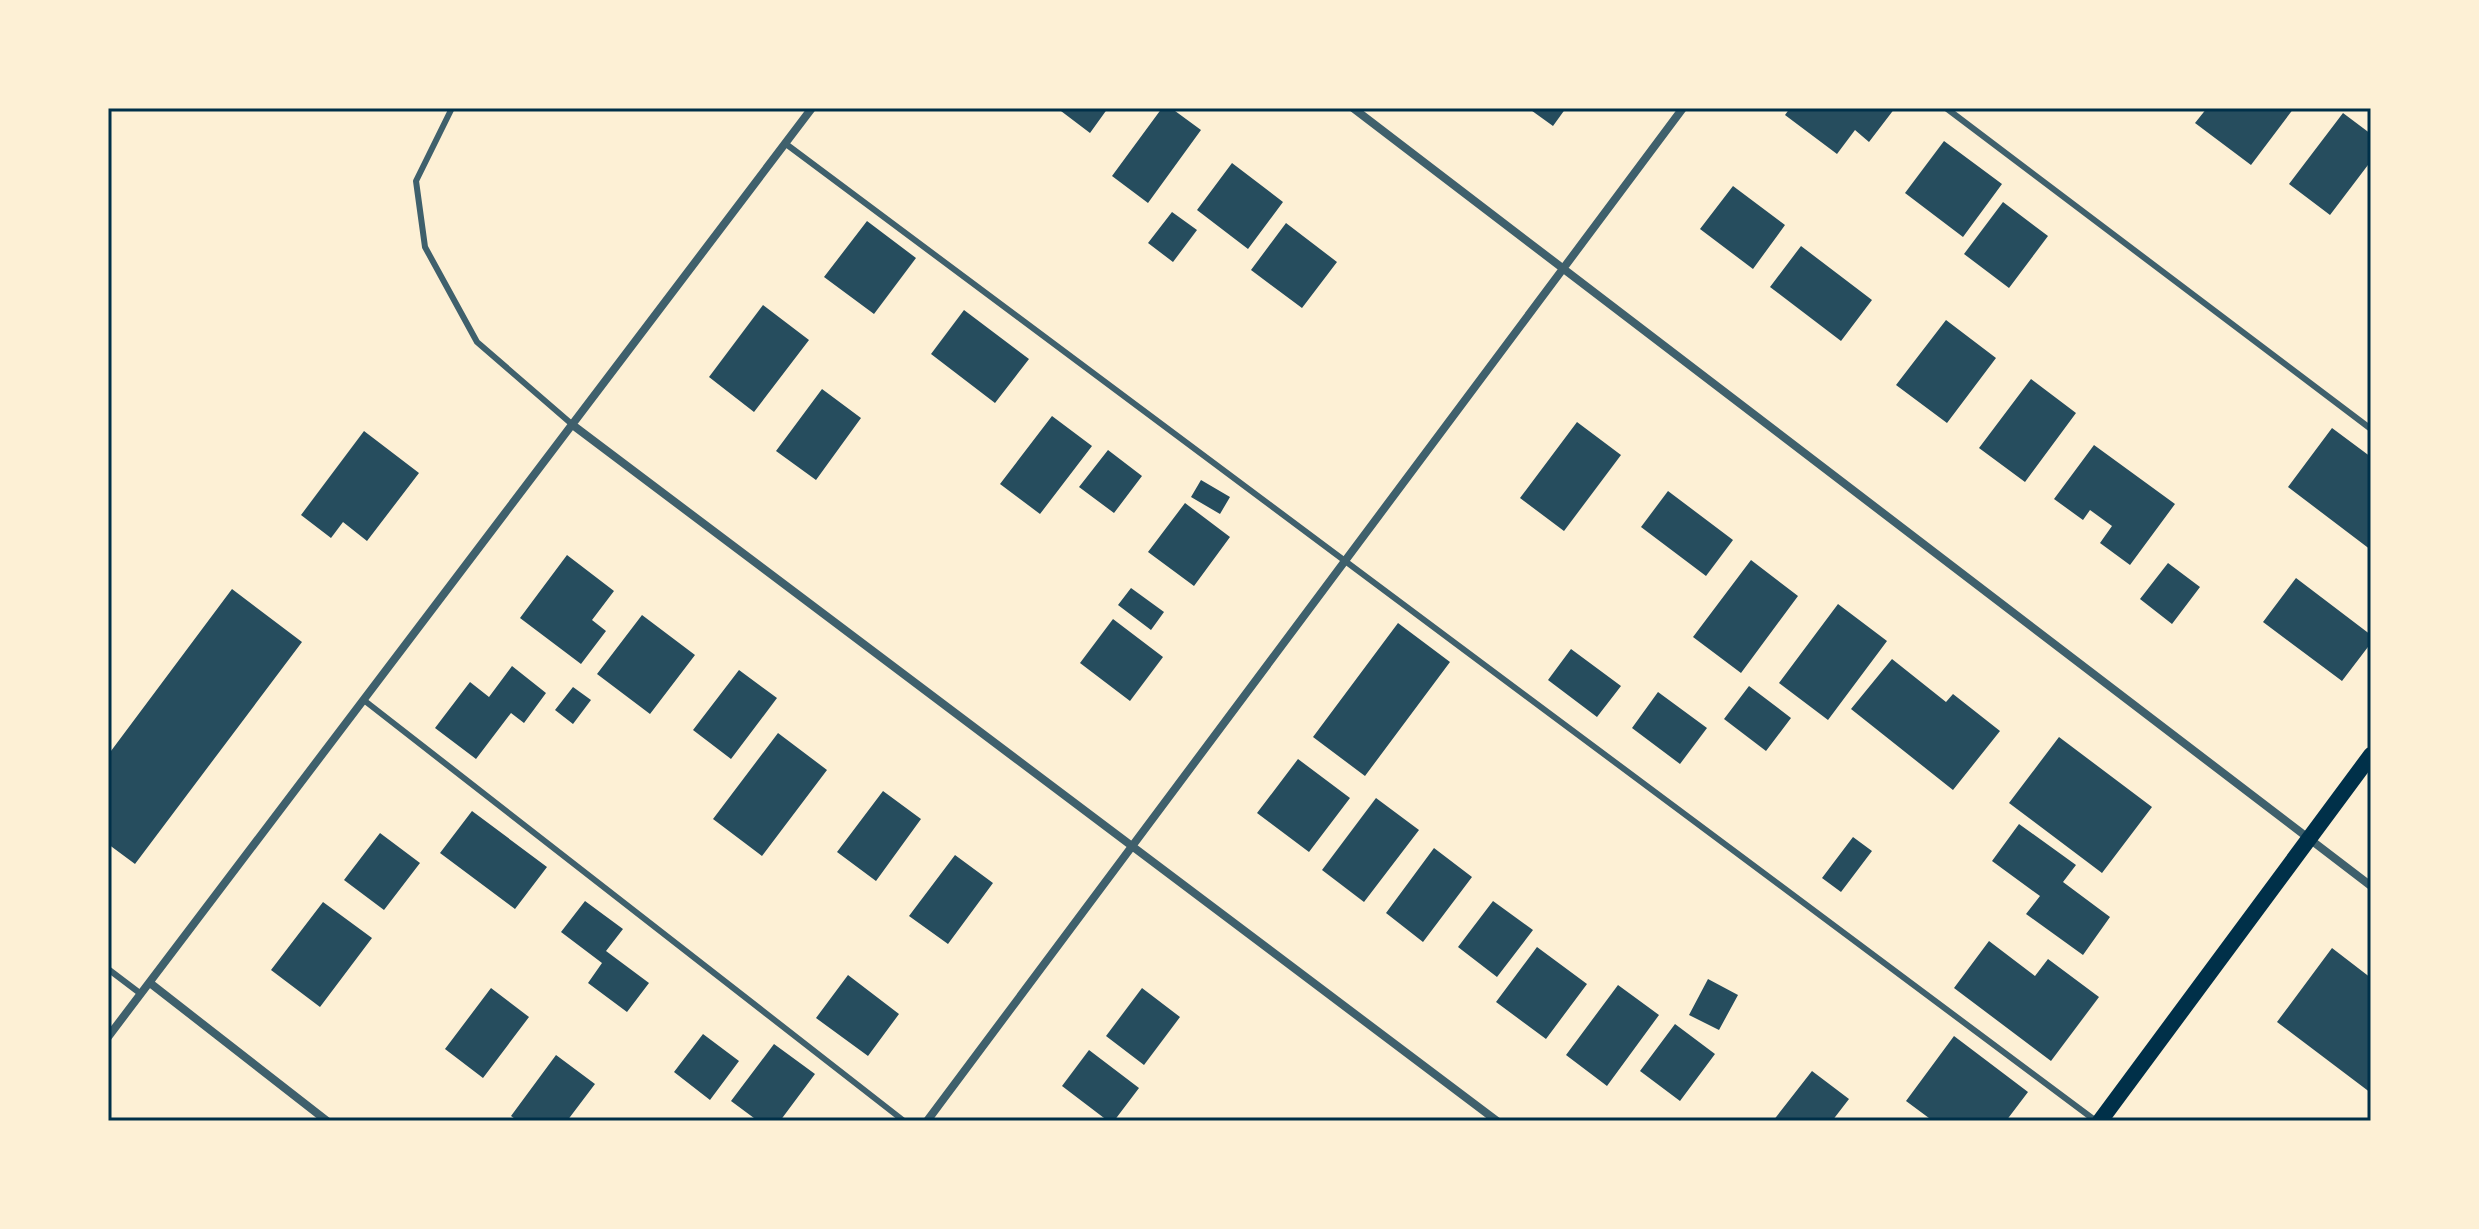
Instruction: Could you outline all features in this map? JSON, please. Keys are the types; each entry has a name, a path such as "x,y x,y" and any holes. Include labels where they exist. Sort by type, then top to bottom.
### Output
{"main road":[{"path":"2098,1121 2371,755"}],"street":[{"path":"108,1037 812,108"},
{"path":"1353,108 2371,886"},
{"path":"927,1121 1683,108"},
{"path":"574,426 1497,1121"},
{"path":"150,983 327,1121"}],"lane":[{"path":"452,108 416,181 425,247 477,342 574,426"},
{"path":"1946,108 2371,429"},
{"path":"786,144 2098,1121"},
{"path":"365,701 904,1121"},
{"path":"108,969 141,994"}],"building":[{"path":"1057,108 1108,108 1090,133"},
{"path":"1162,108 1171,108 1201,130 1148,203 1112,176"},
{"path":"1528,108 1566,108 1553,126"},
{"path":"1790,108 1895,108 1869,142 1855,130 1837,154 1785,115"},
{"path":"2207,108 2294,108 2251,165 2195,123"},
{"path":"2343,113 2371,134 2371,161 2330,215 2289,184"},
{"path":"1944,141 2002,184 1963,237 1905,193"},
{"path":"1232,163 1283,202 1248,249 1197,210"},
{"path":"1733,186 1785,225 1753,269 1700,229"},
{"path":"2003,202 2048,236 2009,288 1964,254"},
{"path":"1172,212 1197,230 1173,262 1148,243"},
{"path":"867,221 916,258 874,314 824,277"},
{"path":"1286,223 1337,262 1302,308 1251,270"},
{"path":"1801,246 1872,300 1841,341 1770,287"},
{"path":"763,305 809,340 754,412 709,377"},
{"path":"964,310 1029,359 995,403 931,354"},
{"path":"1946,320 1996,358 1947,423 1896,385"},
{"path":"2031,379 2076,413 2025,482 1979,448"},
{"path":"822,389 861,418 816,480 776,451"},
{"path":"1052,416 1092,446 1040,514 1000,484"},
{"path":"1577,422 1621,455 1564,531 1520,498"},
{"path":"2332,428 2371,457 2371,550 2288,487"},
{"path":"364,431 419,473 367,541 343,522 331,538 301,515"},
{"path":"2094,445 2175,504 2130,565 2100,543 2112,526 2090,510 2083,520 2054,499"},
{"path":"1108,450 1142,476 1114,513 1079,487"},
{"path":"1201,480 1230,497 1220,514 1191,497"},
{"path":"1668,491 1733,540 1706,576 1641,527"},
{"path":"1185,503 1230,537 1194,586 1148,552"},
{"path":"567,555 614,591 592,620 606,631 581,664 520,618"},
{"path":"1751,560 1798,596 1741,673 1693,637"},
{"path":"2168,563 2200,587 2172,624 2140,599"},
{"path":"2296,578 2371,635 2371,643 2342,681 2263,622"},
{"path":"1131,588 1164,612 1151,630 1118,605"},
{"path":"232,589 302,642 135,864 108,844 108,755"},
{"path":"1838,604 1887,641 1828,720 1779,683"},
{"path":"642,615 695,655 650,714 597,674"},
{"path":"1113,619 1163,657 1130,701 1080,663"},
{"path":"1398,623 1450,662 1365,776 1313,737"},
{"path":"1571,649 1621,686 1597,717 1548,680"},
{"path":"1892,659 1946,702 1953,694 2000,731 1953,790 1851,709"},
{"path":"512,666 546,693 524,723 511,713 476,759 435,728 470,682 489,697"},
{"path":"739,670 777,698 731,759 693,730"},
{"path":"1749,686 1791,718 1766,751 1724,719"},
{"path":"573,687 591,700 573,724 555,710"},
{"path":"1658,692 1707,728 1680,764 1632,728"},
{"path":"778,733 827,770 762,856 713,819"},
{"path":"2059,737 2152,807 2102,873 2009,803"},
{"path":"1298,759 1350,798 1309,852 1257,813"},
{"path":"883,791 921,819 876,881 837,852"},
{"path":"1376,798 1419,830 1364,902 1322,870"},
{"path":"472,811 547,867 515,909 440,853"},
{"path":"2019,824 2076,865 2063,882 2110,917 2083,955 2026,914 2040,896 1992,861"},
{"path":"380,833 420,863 384,910 344,880"},
{"path":"1853,837 1872,851 1841,892 1822,878"},
{"path":"1434,848 1472,877 1423,942 1386,913"},
{"path":"955,855 993,883 948,944 909,916"},
{"path":"585,901 623,929 606,951 649,983 627,1012 588,983 602,963 561,932"},
{"path":"1493,901 1533,930 1497,977 1458,947"},
{"path":"323,902 372,938 320,1007 271,970"},
{"path":"1989,941 2035,976 2048,959 2099,997 2051,1061 1954,988"},
{"path":"1537,947 1587,984 1546,1039 1496,1002"},
{"path":"2332,948 2371,978 2371,1093 2277,1022"},
{"path":"848,975 899,1014 868,1056 816,1018"},
{"path":"1708,979 1738,995 1719,1030 1689,1015"},
{"path":"1618,985 1659,1015 1607,1086 1566,1055"},
{"path":"491,988 529,1017 483,1078 445,1049"},
{"path":"1142,988 1180,1017 1144,1065 1106,1036"},
{"path":"1675,1024 1715,1054 1680,1101 1640,1071"},
{"path":"703,1034 739,1061 710,1100 674,1072"},
{"path":"1954,1036 2028,1092 2006,1121 1933,1121 1906,1101"},
{"path":"774,1044 815,1074 780,1121 758,1121 731,1101"},
{"path":"1089,1050 1139,1088 1114,1121 1108,1121 1062,1086"},
{"path":"556,1055 595,1084 567,1121 518,1121 511,1116"},
{"path":"1812,1071 1849,1099 1832,1121 1773,1121"}]}
